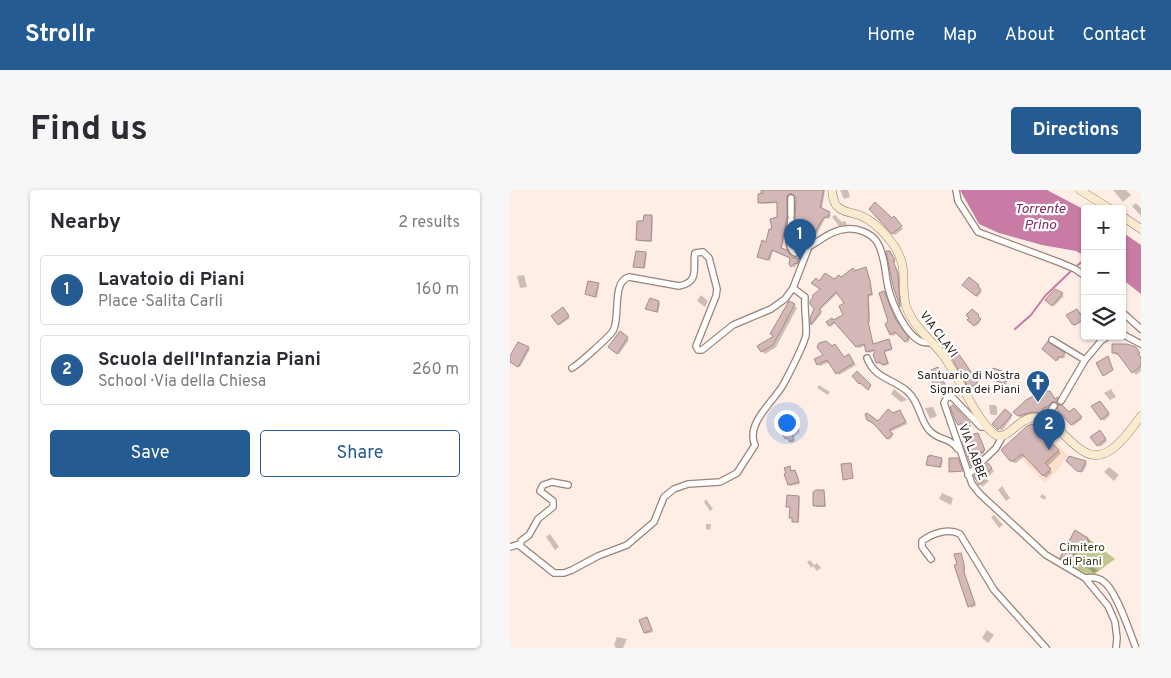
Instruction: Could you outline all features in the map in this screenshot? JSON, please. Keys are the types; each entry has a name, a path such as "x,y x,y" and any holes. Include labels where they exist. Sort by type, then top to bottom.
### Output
{"main road":[{"name":"VIA CLAVI","path":"832,190 833,200 839,209 869,220 880,229 894,246 904,266 906,306 915,323 944,356 987,427"},
{"path":"1080,190 1104,205"},
{"path":"1126,219 1141,228"},
{"path":"987,427 997,436 1002,437 1008,434 1020,422 1026,419 1039,418 1052,423 1082,451 1102,455 1124,439 1141,416"}],"street":[{"path":"956,190 958,201 978,232 1061,263 1081,273"},
{"path":"791,194 789,238 792,251 795,253 808,248 827,235 844,229 854,228 869,235 877,242 888,289 909,332 922,342 933,343"},
{"path":"572,368 613,332 618,293 622,280 629,277 679,286 685,284 689,282 696,268 695,253 698,251 703,252 709,258 716,296 696,346 698,350 702,350 733,325 785,299 793,288 808,248"},
{"path":"520,544 524,550 554,573 564,573 598,556 627,545 654,522 664,497 674,489 688,484 720,482 740,470 755,445 753,431 770,400 783,385 806,335 804,297 793,288"},
{"path":"1126,316 1141,329"},
{"path":"1126,336 1141,344"},
{"path":"1052,340 1085,360"},
{"path":"1060,401 1085,360 1102,340"},
{"path":"867,358 869,365 876,372 907,391 915,402 928,430 937,436 952,441 961,454"},
{"name":"VIA LABBE","path":"987,427 981,427 952,397 946,398 944,403 968,475 980,494 1046,555 1085,578 1108,606 1115,622 1116,648"},
{"path":"1046,420 1054,406"},
{"path":"968,475 991,453 1002,437"},
{"path":"510,546 520,544 521,541 529,536 538,519 553,507 554,501 541,493 541,487 552,482 568,485"},
{"path":"931,559 922,547 922,541 929,536 947,531 960,534 994,590 1046,648"},
{"name":"VIA LABBE","path":"1085,578 1094,577 1106,583 1115,598 1136,648"}],"shaded area":[{"path":"1031,422 1045,438 1048,435 1068,455 1045,483 1027,465 1011,442"}],"green space":[{"name":"Cimitero di Piani","path":"1075,530 1115,559 1092,576 1058,560"}],"water":[{"name":"Torrente Prino","path":"960,190 1047,190 1081,208 1081,254 999,233 979,224"},
{"path":"1126,235 1141,245 1141,294 1126,282"}],"building":[{"path":"763,190 824,190 820,207 830,212 827,218 824,217 812,237 806,243 794,238 796,198 791,193 787,196 787,217 781,248 787,250 792,257 799,259 797,264 795,263 791,267 789,264 790,258 772,250 768,260 757,257 762,240 766,242 769,229 772,229 770,219 777,217 777,202 758,203 758,194 763,193"},
{"path":"875,202 892,218 894,216 902,226 892,234 869,209"},
{"path":"644,215 652,215 651,241 636,240 637,221 643,221"},
{"path":"636,251 646,252 644,268 633,267"},
{"path":"886,251 890,251 895,260 893,261 898,273 900,307 893,286"},
{"path":"866,267 872,294 868,295 868,321 873,344 889,339 892,349 884,351 888,363 882,365 880,362 876,363 873,354 874,350 866,352 864,344 856,347 834,322 829,326 826,322 843,315 839,306 844,303 836,292 819,309 821,311 811,325 810,318 814,309 810,301 812,296 820,289 811,283 816,278 819,281 825,273 834,279 839,275 841,277 853,268 854,271"},
{"path":"969,277 979,285 981,290 976,296 962,285"},
{"path":"588,281 599,283 595,297 585,294"},
{"path":"1055,289 1063,293 1052,306 1045,300"},
{"path":"884,291 896,320 909,338 905,342 895,332 890,335 885,324 888,321 879,293"},
{"path":"650,298 659,301 657,312 645,309"},
{"path":"789,301 795,304 773,345 761,352 757,346 774,336 770,334"},
{"path":"563,307 569,316 558,325 551,316"},
{"path":"972,309 981,319 974,326 967,320 969,318 966,315"},
{"path":"1077,309 1081,315 1081,321 1075,325 1072,324 1066,315"},
{"path":"620,331 628,337 617,354 608,347"},
{"path":"826,341 832,346 835,344 844,357 849,354 854,363 836,374 827,360 817,365 814,359 823,355 817,347 819,343"},
{"path":"1048,341 1065,353 1061,358 1059,356 1056,361 1042,349"},
{"path":"518,342 529,347 518,367 510,362 510,356"},
{"path":"1112,344 1127,344 1136,347 1140,353 1138,354 1141,358 1141,366 1132,373 1117,353 1112,353"},
{"path":"958,353 978,382 969,389 951,357"},
{"path":"1108,356 1113,370 1103,376 1096,363"},
{"path":"938,367 945,385 935,390 932,381 935,379 931,370"},
{"path":"993,368 1008,373 1004,384 991,379"},
{"path":"857,371 871,385 868,390 852,376"},
{"name":"Santuario di Nostra Signora dei Piani","path":"1050,391 1055,399 1058,397 1057,402 1052,402 1042,409 1044,413 1032,412 1018,416 1013,412 1026,400 1039,393"},
{"path":"1100,401 1109,413 1101,420 1091,406"},
{"path":"953,405 970,423 964,427 961,423 958,425 950,407"},
{"path":"1058,405 1062,405 1069,412 1074,408 1082,417 1071,425 1057,410"},
{"path":"888,409 893,413 900,410 906,422 889,430 893,434 887,439 874,424 867,420 865,414 867,413 878,421"},
{"path":"1005,409 1012,415 998,430 992,424"},
{"path":"792,419 799,430 792,436 794,439 790,442 787,438 785,439 782,434 784,432 780,426 784,424 788,429 785,423"},
{"path":"1032,424 1059,450 1045,463 1051,469 1043,476 1022,454 1013,461 1010,461 1001,450 1027,426"},
{"path":"1100,430 1106,439 1097,446 1090,437"},
{"path":"978,433 985,450 979,453 981,456 971,466 962,442 970,435"},
{"path":"929,455 942,458 940,467 926,465"},
{"path":"1069,456 1086,461 1081,472 1077,471 1066,461"},
{"path":"949,458 958,458 963,471 949,472"},
{"path":"851,463 853,478 843,480 841,464"},
{"path":"988,463 992,468 985,475 987,478 979,485 974,476"},
{"path":"790,466 791,471 795,470 799,482 788,485 784,468"},
{"path":"824,490 825,506 813,506 813,492"},
{"path":"787,495 799,496 798,522 792,522 792,518 789,518 790,507 786,507"},
{"path":"1075,530 1088,538 1084,546 1080,544 1072,556 1076,558 1073,566 1060,558"},
{"path":"961,553 964,572 975,604 968,607 954,565 957,564 954,554"},
{"path":"647,617 652,630 644,633 639,620"}],"waterway":[{"path":"1015,329 1031,315 1045,296 1070,272"}],"place":[{"name":"Lavatoio di Piani","path":"800,260"},
{"name":"Santuario di Nostra Signora dei Piani","path":"1038,403"},
{"name":"Scuola dell'Infanzia Piani","path":"1049,450"}]}
